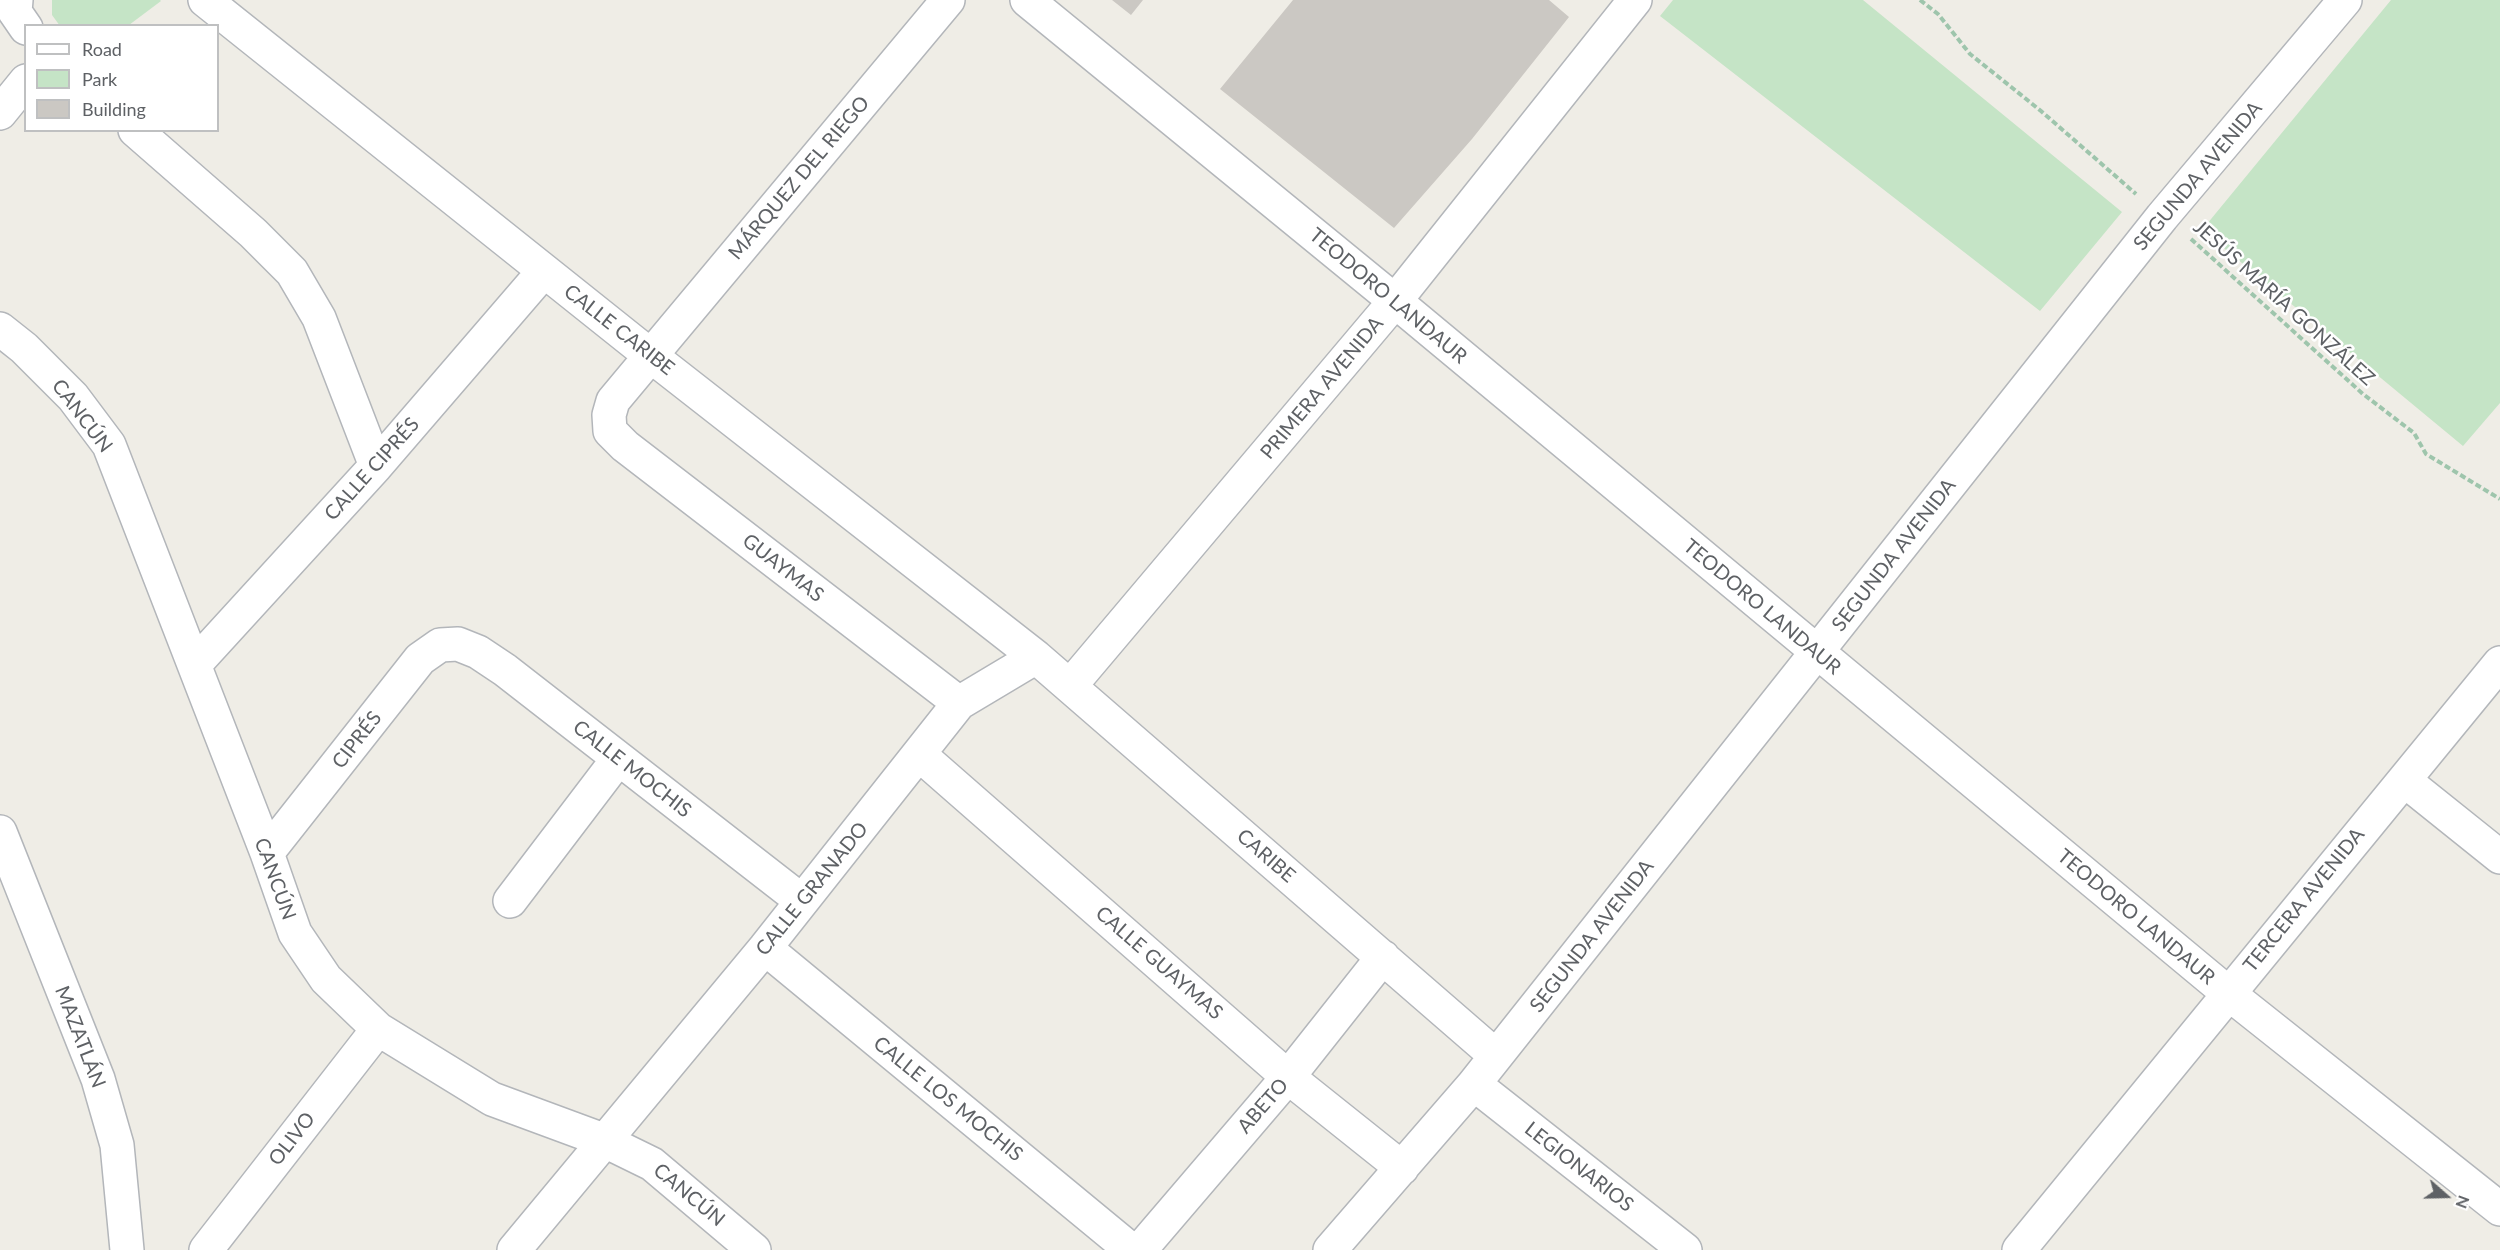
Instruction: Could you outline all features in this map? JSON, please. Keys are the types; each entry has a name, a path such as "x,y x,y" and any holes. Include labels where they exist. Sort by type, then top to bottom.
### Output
{"street":[{"path":"16,0 15,12 24,25"},
{"name":"CALLE CARIBE","path":"205,0 231,17 544,271 1036,657"},
{"name":"MÁRQUEZ DEL RIEGO","path":"610,431 609,415 613,401 948,0"},
{"name":"TEODORO LANDAUR","path":"1027,0 1395,301 2228,993 2500,1209"},
{"name":"PRIMERA AVENIDA","path":"1070,686 1222,509 1395,301 1635,0"},
{"name":"SEGUNDA AVENIDA","path":"1330,1250 1474,1084 2162,216 2345,0"},
{"path":"0,113 24,83"},
{"path":"137,132 253,233 292,273 319,318 376,466"},
{"name":"CALLE CIPRÉS","path":"195,664 376,466 544,271"},
{"name":"CANCÚN","path":"0,329 24,348 73,397 109,445 195,664 295,933 326,979 378,1029 492,1099 603,1140 652,1164 753,1250"},
{"name":"GUAYMAS","path":"610,431 625,446 959,703"},
{"name":"CALLE MOCHIS","path":"458,644 478,652 505,670 802,901"},
{"name":"CIPRÉS","path":"267,853 420,659 440,645 458,644"},
{"name":"CARIBE","path":"1036,657 1496,1056"},
{"name":"CALLE GRANADO","path":"514,1250 603,1140 765,948 959,703 1036,657"},
{"name":"TERCERA AVENIDA","path":"2019,1250 2500,663"},
{"name":"CALLE GUAYMAS","path":"920,755 1288,1077 1402,1168"},
{"path":"510,901 618,759"},
{"path":"2404,780 2500,857"},
{"name":"MAZATLÁN","path":"0,832 98,1079 117,1144 127,1250"},
{"name":"CALLE LOS MOCHIS","path":"765,948 1131,1250"},
{"name":"ABETO","path":"1140,1250 1288,1077 1383,957"},
{"name":"OLIVO","path":"206,1250 378,1029"},
{"name":"LEGIONARIOS","path":"1474,1084 1685,1250"}],"path":[{"name":"JESÚS MARÍA GONZÁLEZ","path":"1920,0 1938,14 1970,54 2041,111 2162,216 2201,246 2363,394 2414,433 2426,454 2500,499"}],"green space":[{"path":"52,0 161,1 130,24 59,24 52,15"},
{"path":"1673,0 1863,0 2122,212 2040,311 1660,16"},
{"path":"2391,0 2500,0 2500,403 2463,446 2202,230"}],"building":[{"path":"1112,0 1143,0 1131,15"},
{"path":"1293,0 1549,0 1569,17 1472,139 1394,228 1220,89"}]}
